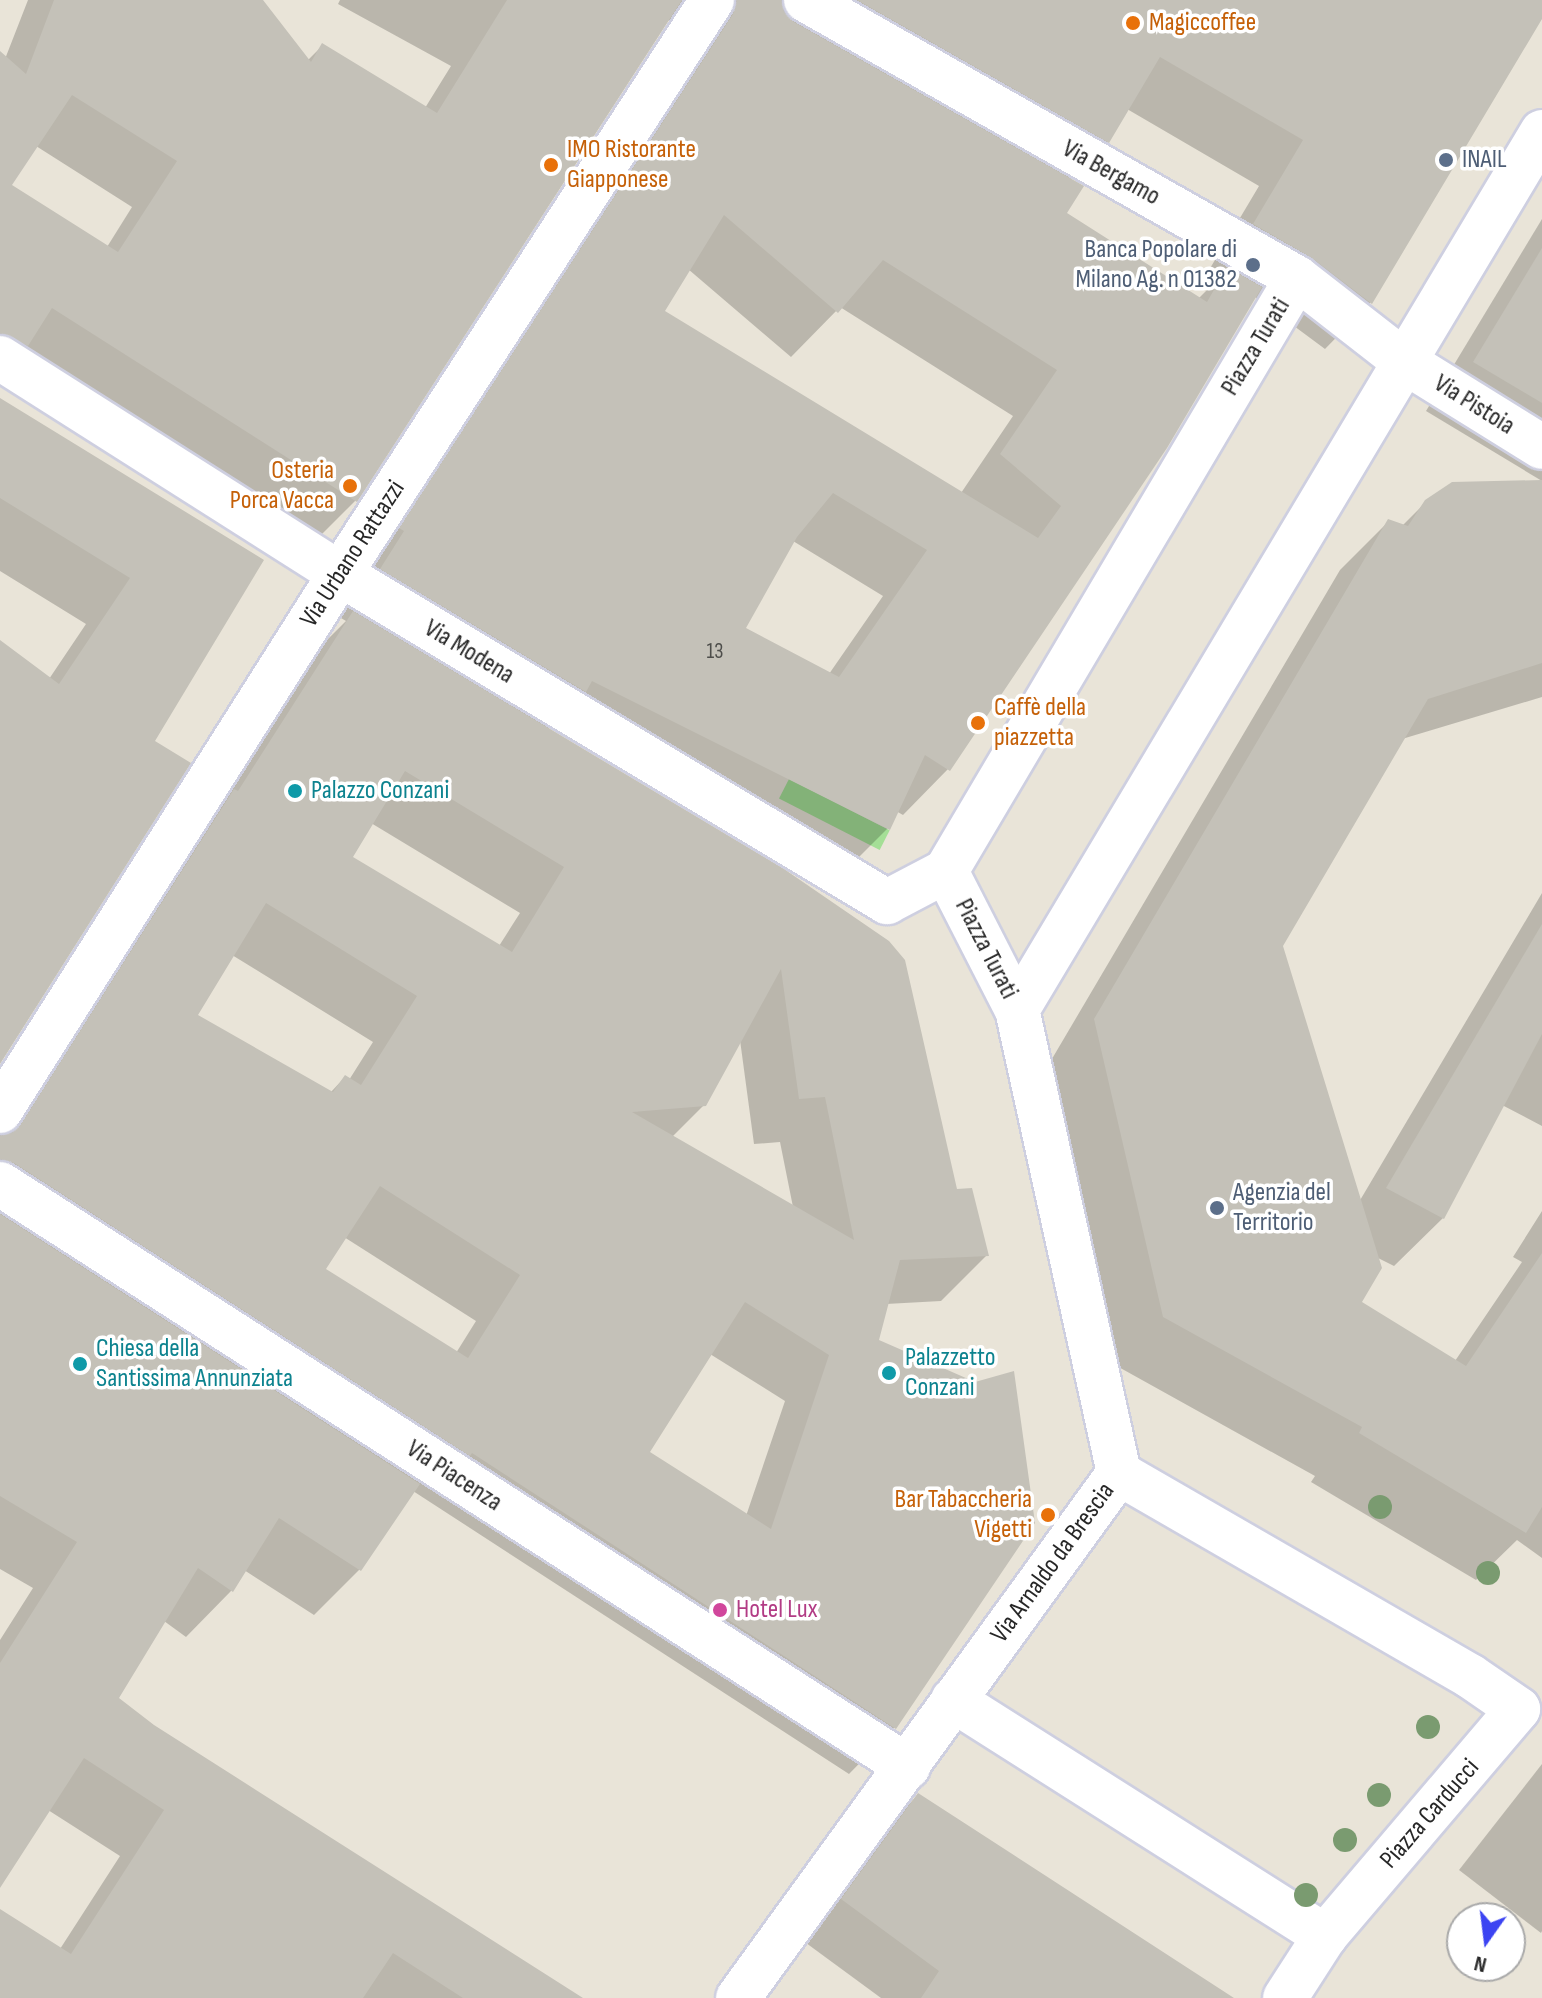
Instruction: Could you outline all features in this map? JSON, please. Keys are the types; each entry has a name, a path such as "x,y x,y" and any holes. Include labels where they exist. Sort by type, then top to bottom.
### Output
{"street":[{"name":"Via Urbano Rattazzi","path":"0,1111 340,574 712,0"},
{"name":"Via Bergamo","path":"806,0 1297,278 1405,362"},
{"name":"Piazza Turati","path":"1017,1010 1542,132"},
{"name":"Piazza Turati","path":"1017,1010 946,871 1297,278"},
{"name":"Via Modena","path":"0,358 340,574 887,902 946,871"},
{"name":"Via Pistoia","path":"1405,362 1542,447"},
{"name":"Via Arnaldo da Brescia","path":"738,1998 1119,1473 1017,1010"},
{"name":"Via Piacenza","path":"0,1184 908,1767"},
{"name":"Piazza Carducci","path":"1119,1473 1470,1676 1530,1697 1325,1936 1285,1998"},
{"path":"953,1700 1325,1936"}],"green space":[{"path":"789,779 890,830 880,850 779,799"}],"building":[{"path":"54,0 263,0 311,62 322,43 437,113 507,0 682,0 357,502 52,308 28,346 0,333 0,51 26,74","holes":["72,95 177,161 118,252 12,185"]},
{"path":"737,0 781,0 784,12 794,22 1084,186 1067,213 1207,302 1227,267 1262,287 1167,448 950,771 925,755 890,830 592,681 586,692 380,569 404,531 399,528 733,14","holes":["724,215 838,313 883,260 1057,370 1000,454 1061,506 1038,538 665,311","833,493 927,550 839,677 746,628 797,537"]},
{"path":"857,0 1542,0 1542,19 1372,304 1312,258 1253,224 1303,140 1160,57 1109,143"},
{"path":"1542,248 1542,403 1473,362"},
{"path":"0,398 264,560 155,741 191,763 0,1064 0,640 59,684 130,578 0,498"},
{"path":"1542,480 1542,663 1428,699 1283,946 1382,1268 1362,1302 1466,1366 1542,1253 1542,1507 1526,1533 1359,1433 1362,1427 1163,1317 1094,1019 1388,519 1408,526 1425,500 1452,482"},
{"path":"353,611 784,869 889,941 905,960 957,1189 972,1188 989,1256 900,1260 879,1340 975,1382 1014,1371 1035,1523 896,1729 472,1453 470,1456 14,1163 0,1159 0,1136 12,1133 21,1124 234,789 238,791","holes":["405,771 564,867 512,952 353,857","266,903 417,996 361,1085 345,1075 333,1092 198,1015","781,969 799,1099 825,1097 854,1240 632,1112 706,1106","380,1186 520,1275 468,1358 326,1269","745,1302 829,1355 771,1529 650,1452"]},
{"path":"1542,924 1542,1034 1444,1219 1386,1188"},
{"path":"0,1214 420,1484 361,1571 279,1518 233,1592 198,1568 119,1698 154,1725 583,1998 463,1998 393,1953 363,1998 0,1998 0,1909 71,1954 164,1810 84,1758 0,1888 0,1663 77,1542 0,1496"},
{"path":"918,1793 1234,1998 921,1998 939,1971 841,1899"}],"place":[{"name":"Magiccoffee","path":"1133,23"},
{"name":"INAIL","path":"1446,160"},
{"name":"IMO Ristorante Giapponese","path":"551,165"},
{"name":"Banca Popolare di Milano Ag. n 01382","path":"1253,265"},
{"name":"Osteria Porca Vacca","path":"350,486"},
{"name":"Caffè della piazzetta","path":"978,723"},
{"name":"Palazzo Conzani","path":"295,791"},
{"name":"Agenzia del Territorio","path":"1217,1208"},
{"name":"Chiesa della Santissima Annunziata","path":"80,1364"},
{"name":"Palazzetto Conzani","path":"889,1373"},
{"name":"Bar Tabaccheria Vigetti","path":"1048,1515"},
{"name":"Hotel Lux","path":"720,1610"}]}
